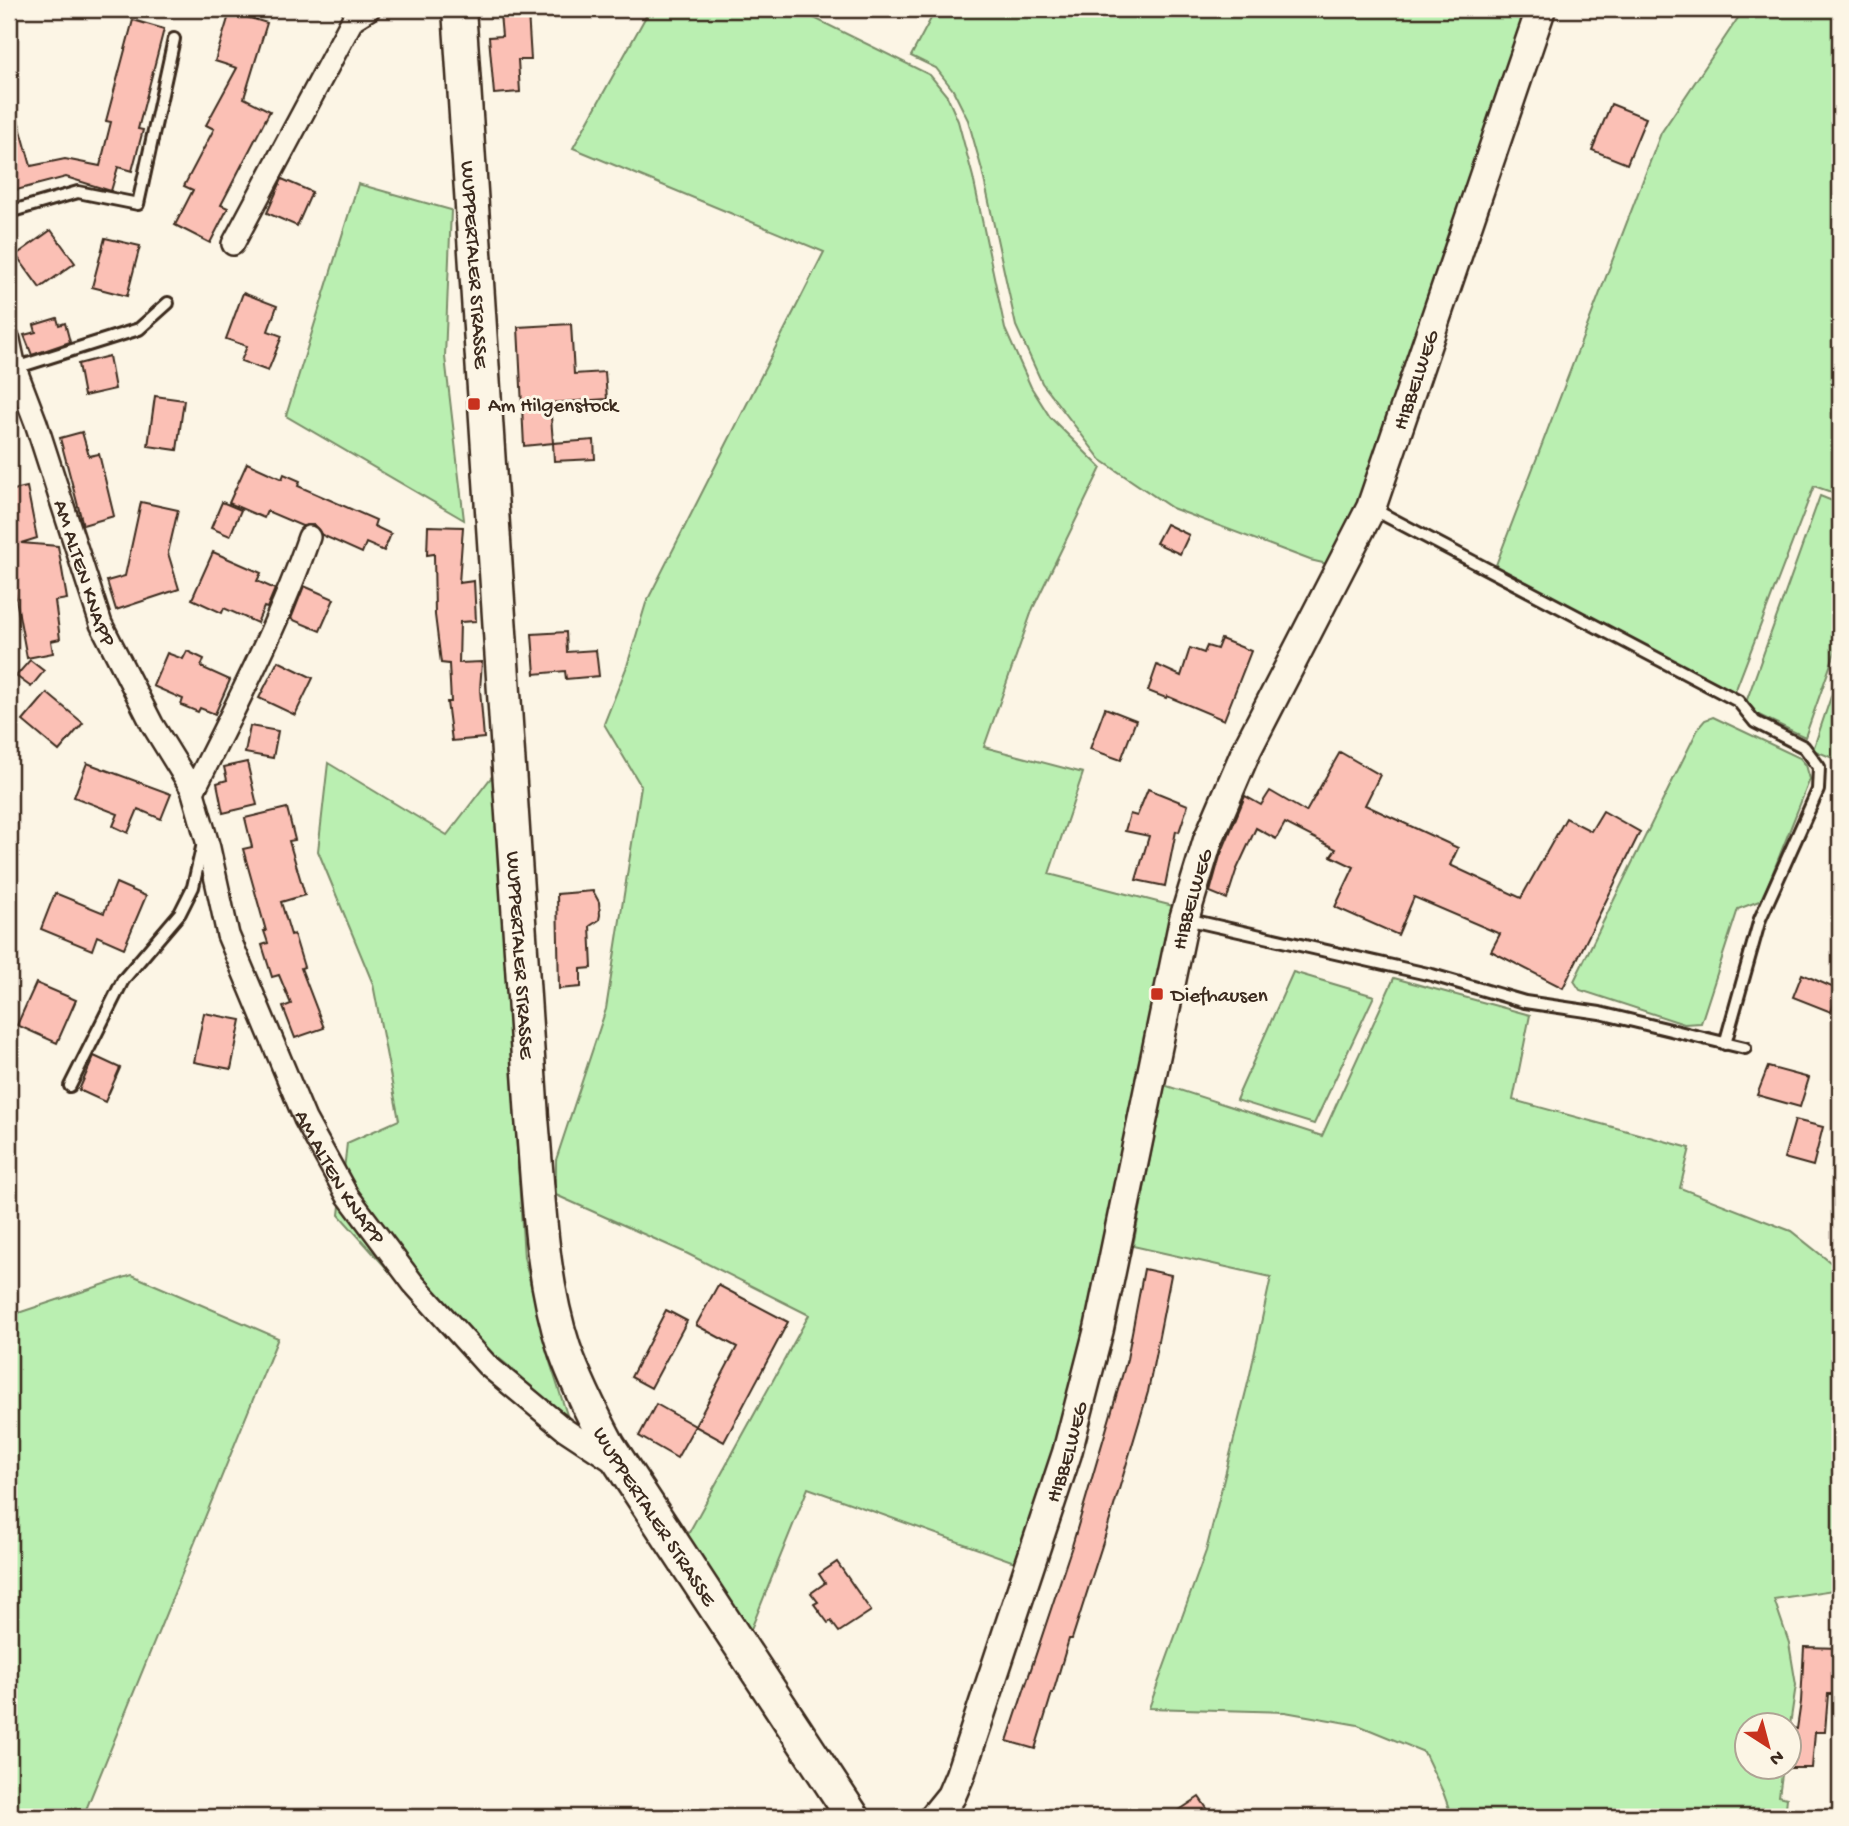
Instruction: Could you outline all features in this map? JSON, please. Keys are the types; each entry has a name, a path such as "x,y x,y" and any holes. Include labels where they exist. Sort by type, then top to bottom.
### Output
{"main road":[{"name":"WUPPERTALER STRASSE","path":"459,9 532,1118 548,1279 564,1346 583,1398 626,1473 853,1817"}],"street":[{"path":"233,244 353,19 369,9"},
{"name":"HIBBELWEG","path":"934,1817 951,1796 960,1775 1067,1453 1101,1316 1184,919 1208,840 1232,780 1371,508 1541,9"},
{"name":"AM ALTEN KNAPP","path":"9,340 15,368 36,423 101,624 152,724 193,792 228,935 305,1119 347,1195 413,1283 488,1365 564,1429 610,1459 626,1473"},
{"path":"193,792 300,563 309,537"}],"lane":[{"path":"9,212 78,192 138,204 174,39"},
{"path":"15,368 139,329 168,303"},
{"path":"1371,508 1738,701 1755,722 1804,747 1819,767 1818,790 1760,919 1725,1044"},
{"path":"70,1086 123,980 180,913 193,887 205,834"},
{"path":"1184,919 1432,975 1525,1002 1600,1013 1745,1048"}],"green space":[{"path":"650,9 796,9 930,75 947,96 958,121 973,177 1005,329 1031,387 1050,417 1101,468 1033,608 984,747 1083,773 1049,874 1177,907 1091,1306 1055,1455 1020,1564 808,1488 749,1634 686,1538 809,1315 686,1253 556,1195 556,1160 606,1009 641,786 604,724 627,666 646,603 824,252 573,148"},
{"path":"936,9 1535,9 1459,205 1422,330 1371,476 1335,561 1327,564 1310,560 1172,508 1101,460 1042,383 1016,326 982,170 968,120 953,90 936,68 911,56"},
{"path":"1744,9 1840,9 1840,495 1814,486 1731,702 1491,578 1661,133"},
{"path":"358,184 451,210 445,357 464,520 286,416"},
{"path":"1820,496 1840,504 1840,638 1805,737 1744,708"},
{"path":"1840,670 1840,761 1813,750"},
{"path":"1713,717 1800,758 1806,765 1810,779 1762,900 1738,909 1701,1023 1684,1024 1580,990 1574,981 1699,727 1705,720"},
{"path":"328,763 447,835 493,775 524,1257 549,1359 568,1418 561,1416 511,1368 475,1339 413,1298 339,1215 347,1143 399,1120 373,984 318,851"},
{"path":"1293,972 1374,996 1314,1124 1236,1100"},
{"path":"1394,978 1530,1015 1513,1100 1690,1148 1680,1188 1791,1231 1840,1270 1840,1589 1774,1599 1789,1643 1796,1685 1792,1710 1734,1710 1734,1780 1781,1780 1779,1796 1787,1798 1785,1817 1452,1817 1424,1752 1358,1725 1285,1712 1149,1708 1206,1551 1249,1379 1271,1277 1133,1246 1164,1085 1322,1136"},
{"path":"132,1275 278,1338 83,1817 9,1817 9,1316"}],"building":[{"path":"230,12 267,23 244,98 270,111 221,205 228,208 210,243 175,225 193,190 184,186 214,129 206,125 237,68 215,61"},
{"path":"528,12 531,60 518,60 520,92 494,94 489,37 502,36 500,14"},
{"path":"133,20 164,29 138,129 143,130 132,171 118,167 111,191 66,177 9,192 9,105 14,105 31,166 65,159 100,166 111,122 106,121"},
{"path":"1611,104 1646,118 1627,164 1592,150"},
{"path":"282,179 312,192 297,226 267,213"},
{"path":"51,230 75,263 40,288 16,255"},
{"path":"105,238 140,246 127,296 92,287"},
{"path":"243,293 277,306 268,331 282,336 268,371 241,361 247,346 226,339"},
{"path":"57,318 59,325 65,323 70,342 32,355 24,335 36,332 34,325"},
{"path":"571,324 574,374 605,372 607,399 550,403 553,443 524,446 518,327"},
{"path":"109,356 115,389 84,396 78,364"},
{"path":"155,396 184,400 177,450 148,446"},
{"path":"82,432 89,456 99,454 114,516 83,525 60,438"},
{"path":"594,440 595,459 554,461 553,443"},
{"path":"247,463 282,479 284,474 300,481 298,486 376,520 374,526 391,534 384,551 366,543 362,553 322,535 314,525 302,526 267,511 264,518 229,503"},
{"path":"27,487 37,538 21,543 58,546 67,599 55,601 60,639 51,641 53,653 27,658 14,588 11,589 9,577 9,491"},
{"path":"141,502 178,510 168,553 179,589 116,610 107,581 125,576"},
{"path":"222,502 241,510 230,536 211,528"},
{"path":"1166,524 1189,535 1180,554 1156,543"},
{"path":"428,526 463,527 459,583 474,581 476,621 460,622 459,663 482,662 480,689 484,738 452,741 447,702 451,702 449,664 441,663 435,615 434,554 427,555"},
{"path":"213,552 261,573 257,581 275,589 257,623 224,608 222,613 192,599"},
{"path":"304,586 334,599 320,631 291,619"},
{"path":"566,632 567,652 596,650 599,676 566,679 565,671 535,674 532,634"},
{"path":"1221,639 1251,651 1224,720 1167,696 1166,698 1148,691 1157,665 1181,676 1190,648 1204,653 1207,646 1217,649"},
{"path":"187,651 204,659 201,667 230,680 215,714 200,708 198,712 181,705 183,699 153,686 167,653 183,659"},
{"path":"30,660 44,671 31,687 16,676"},
{"path":"278,661 313,678 295,715 259,698"},
{"path":"47,693 83,723 59,751 23,721"},
{"path":"1105,708 1136,720 1121,760 1090,749"},
{"path":"250,726 278,731 273,758 245,753"},
{"path":"1340,752 1380,775 1365,805 1458,848 1450,865 1521,898 1566,818 1591,831 1603,811 1640,832 1563,988 1491,951 1500,934 1414,897 1398,935 1335,907 1354,867 1331,856 1336,849 1285,823 1276,839 1256,828 1236,871 1227,899 1210,892 1220,856 1245,796 1261,805 1270,791 1306,812"},
{"path":"247,762 257,805 223,813 217,783 227,780 224,767"},
{"path":"87,763 171,794 161,819 138,809 128,833 113,826 118,814 74,797"},
{"path":"1148,789 1188,805 1179,832 1176,831 1165,886 1136,880 1149,836 1125,831 1130,814 1137,816"},
{"path":"287,808 295,840 289,841 305,895 281,902 304,967 301,968 324,1028 295,1038 283,1007 291,1004 279,975 272,977 262,945 268,943 266,931 243,849 252,847 245,818"},
{"path":"116,883 146,896 124,948 97,936 92,950 41,929 55,893 104,913"},
{"path":"593,891 599,902 600,915 599,920 590,926 592,968 581,969 581,987 559,989 557,894"},
{"path":"1802,974 1839,990 1831,1012 1793,997"},
{"path":"36,983 76,1000 57,1043 17,1025"},
{"path":"204,1013 241,1020 231,1069 194,1062"},
{"path":"94,1056 120,1068 105,1102 79,1090"},
{"path":"1768,1067 1809,1078 1800,1107 1757,1095"},
{"path":"1795,1120 1823,1127 1813,1166 1784,1158"},
{"path":"1144,1269 1171,1275 1148,1392 1106,1533 1035,1749 1007,1741 1072,1546 1127,1359"},
{"path":"718,1285 788,1322 724,1442 695,1426 737,1347 696,1325"},
{"path":"666,1310 687,1321 651,1388 631,1377"},
{"path":"656,1404 695,1426 677,1458 639,1436"},
{"path":"837,1562 871,1611 839,1632 831,1621 828,1623 814,1604 818,1602 811,1593 825,1583 819,1574"},
{"path":"1804,1647 1840,1648 1840,1694 1828,1694 1825,1732 1815,1732 1812,1768 1804,1768 1804,1710 1800,1710"},
{"path":"1199,1797 1213,1817 1169,1817"}],"place":[{"name":"Am Hilgenstock","path":"474,404"},
{"name":"Diefhausen","path":"1157,994"}]}
